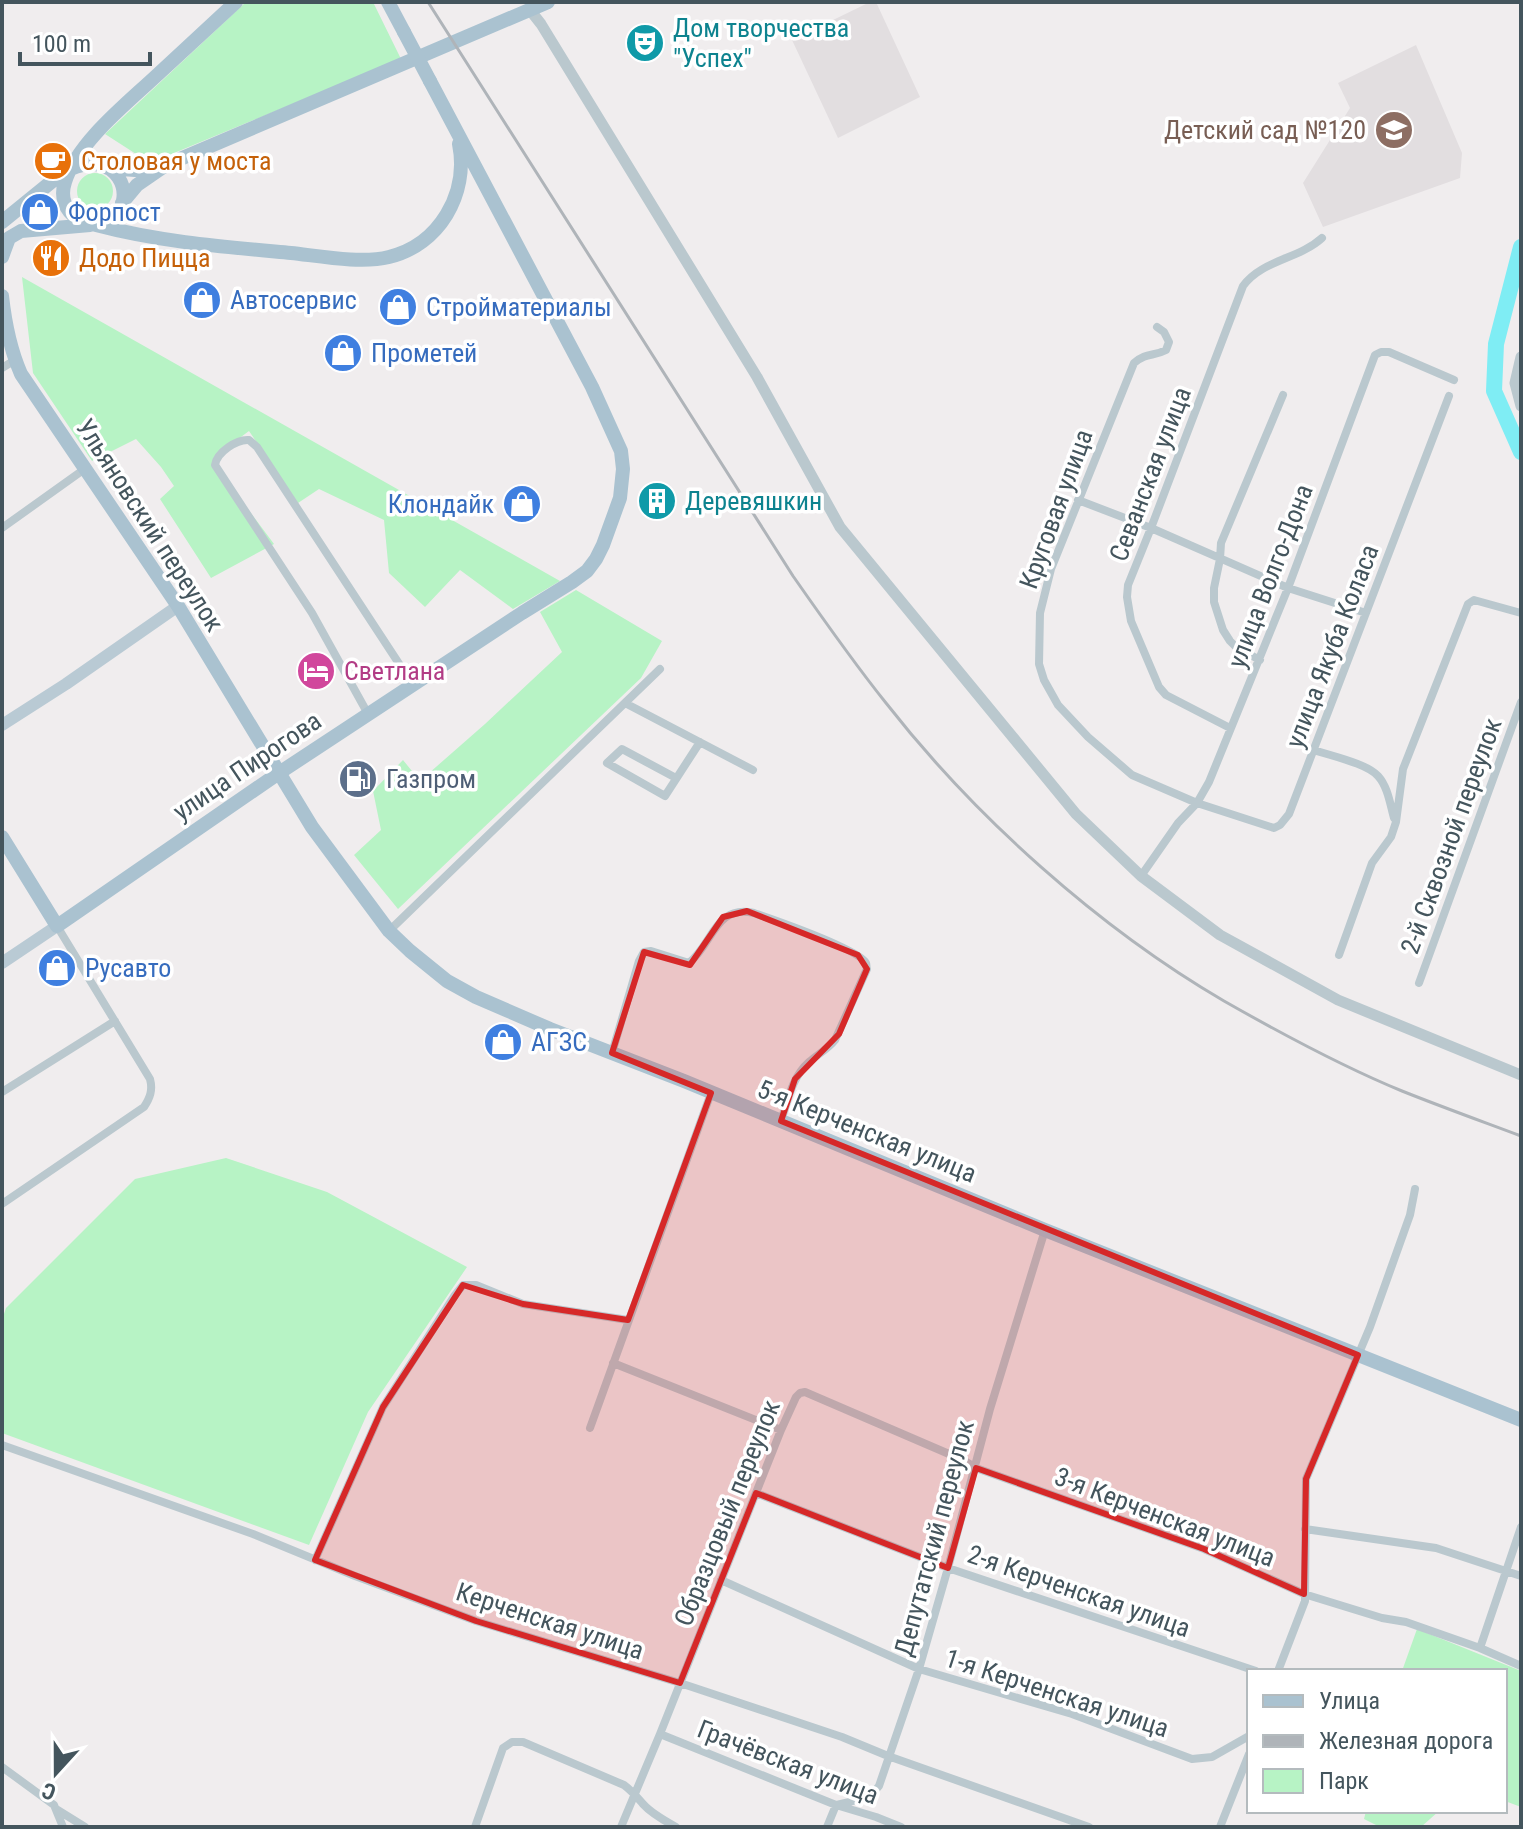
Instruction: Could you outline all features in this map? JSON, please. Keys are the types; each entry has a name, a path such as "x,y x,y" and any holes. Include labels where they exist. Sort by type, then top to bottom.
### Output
{"main road":[{"path":"236,2 110,119 88,144 64,183 63,199 72,215 94,225 128,234 341,259 388,258 427,238 447,216 461,173 462,159 453,124 388,2"},
{"path":"2,222 72,168 90,163 109,168 142,170 166,165 548,2"},
{"name":"улица Пирогова","path":"2,963 279,773 572,582 587,571 596,559 620,498 621,451 592,387 453,124"},
{"path":"2,257 9,238 21,231 103,223 112,217 137,185 166,165"},
{"path":"109,168 122,186 122,203"},
{"name":"Ульяновский переулок","path":"2,296 8,364 21,374 178,606 279,773"},
{"path":"2,725 178,606"},
{"name":"5-я Керченская улица","path":"279,773 312,827 389,931 447,981 508,1012 1521,1420"},
{"path":"2,837 57,926"}],"street":[{"path":"530,10 757,377 840,527 1076,814 1141,876 1220,935 1338,1000 1521,1075"},
{"path":"2,235 21,231"},
{"name":"Севанская улица","path":"1230,728 1166,695 1159,687 1131,621 1128,585 1243,286 1250,276 1313,247 1322,238"},
{"name":"Круговая улица","path":"1157,327 1169,342 1166,350 1143,355 1134,363 1051,569 1040,613 1039,664 1058,705 1088,737 1132,775 1197,803"},
{"name":"улица Волго-Дона","path":"1141,876 1178,823 1197,803 1209,782 1288,588 1375,355 1389,352 1454,380"},
{"path":"1521,357 1515,383 1521,406"},
{"path":"1260,660 1230,641 1223,630 1213,596 1221,543 1283,395"},
{"name":"улица Якуба Коласа","path":"1197,803 1274,828 1289,814 1449,396"},
{"path":"368,714 312,613 215,465 218,456 240,440 249,440 257,447 413,685"},
{"path":"2,528 86,468"},
{"path":"1078,500 1288,588 1366,613"},
{"path":"1339,955 1372,863 1391,837 1403,769 1470,601 1521,613"},
{"path":"389,931 660,669"},
{"name":"2-й Сквозной переулок","path":"1419,983 1521,702"},
{"path":"625,703 753,770"},
{"path":"676,778 622,749 607,763 665,796 700,742"},
{"path":"1314,750 1370,770 1379,777 1396,822"},
{"path":"612,1053 644,952 651,951 689,963 723,917 736,912 747,911 808,932 858,955 867,969 835,1040 795,1079 781,1121"},
{"path":"2,1204 144,1107 151,1091 150,1079 57,926"},
{"path":"2,1092 115,1021"},
{"path":"590,1428 711,1093"},
{"path":"1279,1669 1304,1607 1306,1479 1358,1355 1410,1215 1415,1189"},
{"name":"Депутатский переулок","path":"836,1805 867,1797 879,1786 919,1669 990,1409 1045,1230"},
{"path":"315,1560 383,1407 463,1285 476,1285 523,1304 628,1320"},
{"path":"613,1363 781,1430"},
{"name":"3-я Керченская улица","path":"800,1393 810,1393 976,1468 1204,1549 1304,1594 1382,1618 1406,1622 1521,1666"},
{"name":"Образцовый переулок","path":"621,1827 781,1430 800,1393"},
{"name":"Керченская улица","path":"2,1445 253,1534 476,1621 680,1683 842,1737 1089,1827"},
{"name":"2-я Керченская улица","path":"756,1493 948,1568 1250,1669"},
{"path":"1480,1648 1521,1527"},
{"path":"1305,1529 1436,1548 1521,1576"},
{"name":"1-я Керченская улица","path":"721,1580 919,1669 1072,1714 1192,1759 1212,1757 1247,1737"},
{"name":"Грачёвская улица","path":"660,1734 836,1805 901,1827"},
{"path":"475,1827 503,1748 512,1742 523,1742 624,1785 644,1805 676,1827"},
{"path":"1220,1827 1247,1759"},
{"path":"2,1767 54,1805 63,1827"},
{"path":"827,1827 836,1805"},
{"path":"56,1809 85,1827"}],"highlighted area":[{"path":"747,911 858,955 867,969 839,1034 795,1079 781,1121 1358,1355 1306,1479 1304,1594 1204,1549 976,1468 948,1568 756,1493 680,1683 476,1621 315,1560 383,1407 463,1285 523,1304 628,1320 711,1093 612,1053 644,952 690,965 723,917"}],"shaded area":[{"path":"870,2 876,2 920,97 838,138 792,40"},
{"name":"Детский сад №120","path":"1416,45 1462,153 1460,178 1323,227 1303,183 1350,108 1338,83"}],"green space":[{"path":"246,2 373,2 401,59 150,163 105,134"},
{"path":"95,173 108,178 113,191 108,204 95,209 82,204 77,191 82,178"},
{"path":"22,277 560,581 513,609 460,570 425,607 389,573 384,520 319,489 298,503 249,431 214,457 215,465 274,544 211,578 160,499 174,486 161,467 136,439 92,461 33,373"},
{"path":"576,590 662,641 641,678 398,909 354,855 381,830 373,791 403,760 420,781 562,652 540,612"},
{"path":"226,1158 327,1192 467,1267 368,1412 309,1545 2,1433 2,1320 6,1308 135,1179"},
{"path":"1417,1629 1521,1671 1521,1807 1507,1802 1507,1669 1403,1669"},
{"path":"1366,1813 1437,1813 1421,1827 1380,1827 1364,1819"}],"waterway":[{"path":"1521,247 1496,344 1494,391 1521,452"}],"railway":[{"path":"428,2 793,576 874,688 959,787 999,828 1086,905 1177,972 1312,1049 1379,1081 1521,1136"}],"place":[{"name":"Дом творчества \"Успех\"","path":"645,43"},
{"name":"Детский сад №120","path":"1394,130"},
{"name":"Столовая у моста","path":"53,161"},
{"name":"Форпост","path":"40,212"},
{"name":"Додо Пицца","path":"51,258"},
{"name":"Автосервис","path":"202,300"},
{"name":"Стройматериалы","path":"398,307"},
{"name":"Прометей","path":"343,353"},
{"name":"Деревяшкин","path":"657,501"},
{"name":"Клондайк","path":"522,504"},
{"name":"Светлана","path":"316,671"},
{"name":"Газпром","path":"358,779"},
{"name":"Русавто","path":"57,968"},
{"name":"АГЗС","path":"503,1042"}]}
